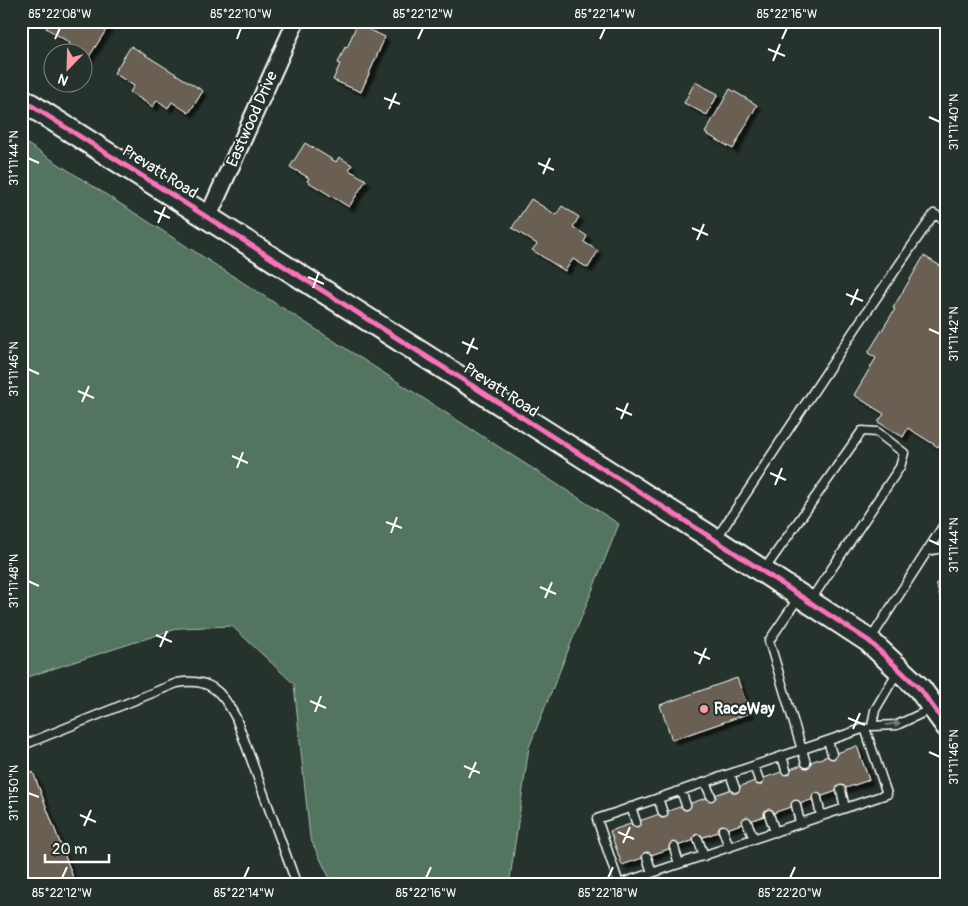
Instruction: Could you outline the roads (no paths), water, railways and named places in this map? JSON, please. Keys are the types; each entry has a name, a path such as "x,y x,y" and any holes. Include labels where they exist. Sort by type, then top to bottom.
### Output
{"street":[{"name":"Eastwood Drive","path":"208,217 296,21"},
{"name":"Prevatt Road","path":"21,99 805,598 869,641 920,689 947,726"}],"lane":[{"path":"714,540 934,214 947,221"},
{"path":"763,572 862,430 877,432 904,453 900,467 805,598 769,641 806,763"},
{"path":"869,641 947,520"},
{"path":"926,551 947,547"},
{"path":"899,669 875,710 869,727 887,794 619,884 597,819 869,727 897,725 934,708"},
{"path":"21,746 177,683 201,682 216,690 227,700 236,718 297,885"},
{"path":"828,741 832,754"},
{"path":"782,756 786,770"},
{"path":"754,766 759,780"},
{"path":"730,774 735,788"},
{"path":"706,782 710,796"},
{"path":"681,790 686,805"},
{"path":"841,790 846,808"},
{"path":"658,798 663,813"},
{"path":"817,798 821,816"},
{"path":"796,805 800,823"},
{"path":"631,807 636,822"},
{"path":"769,814 776,832"},
{"path":"748,822 754,839"},
{"path":"723,830 729,847"},
{"path":"698,839 704,856"},
{"path":"674,848 679,864"},
{"path":"647,857 652,873"}],"place":[{"name":"RaceWay","path":"704,709"}]}
